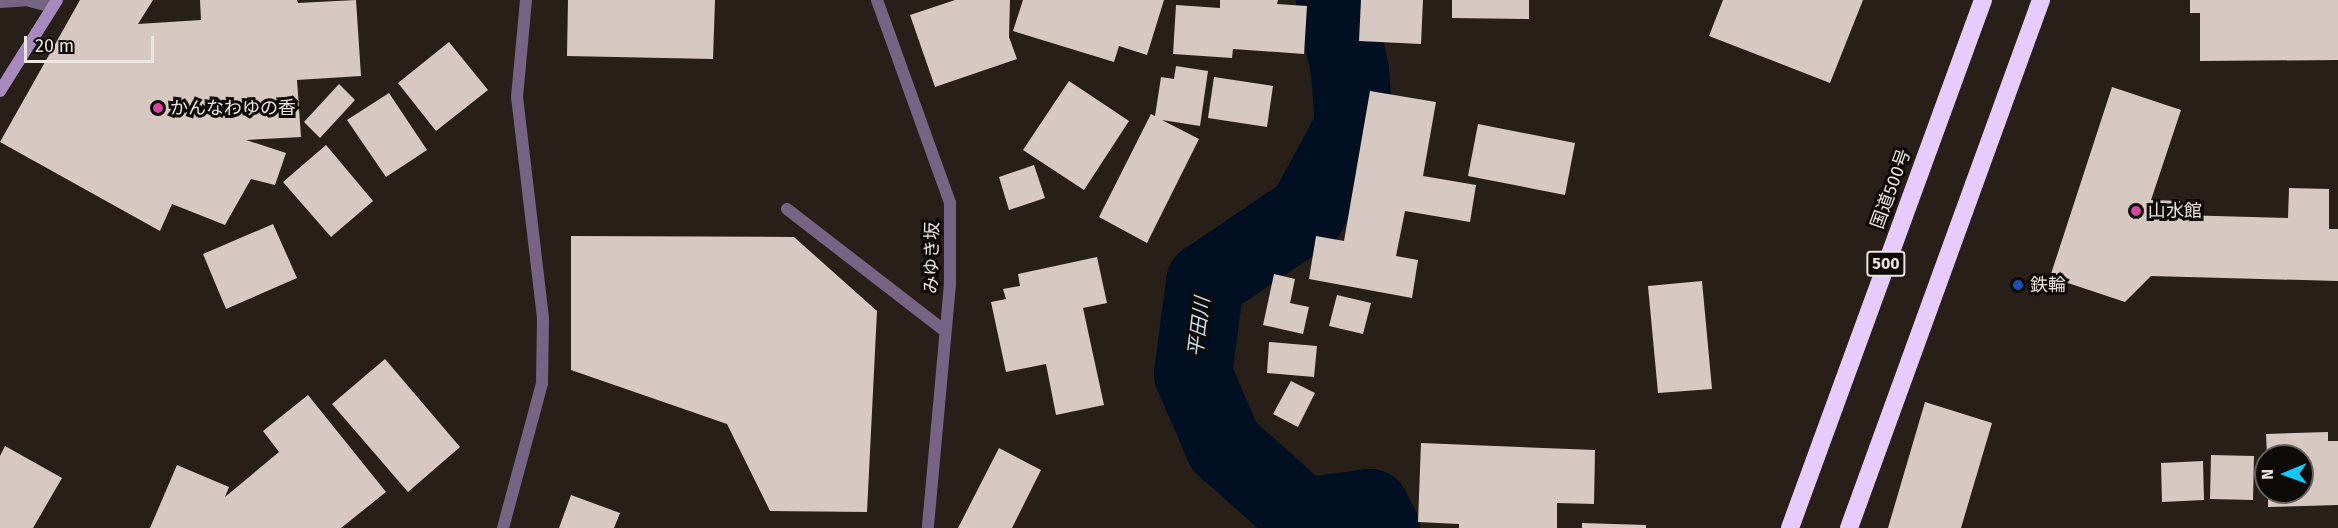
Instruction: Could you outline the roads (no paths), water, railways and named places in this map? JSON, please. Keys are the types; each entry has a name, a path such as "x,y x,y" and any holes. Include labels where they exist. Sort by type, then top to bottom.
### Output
{"highway":[{"name":"国道500号","path":"1790,528 1983,0"},
{"path":"1849,528 2041,0"}],"street":[{"path":"0,2 26,0 54,4 0,91"},
{"path":"503,528 542,383 543,318 517,97 526,0"},
{"name":"みゆき坂","path":"877,0 950,203 950,284 928,528"},
{"path":"788,209 945,331"}],"waterway":[{"name":"平田川","path":"1335,0 1350,71 1354,126 1307,213 1205,282 1193,374 1224,446 1304,517 1370,508 1381,528"}],"place":[{"name":"かんなわゆの香","path":"158,108"},
{"name":"山水館","path":"2136,211"},
{"name":"鉄輪","path":"2018,285"}]}
